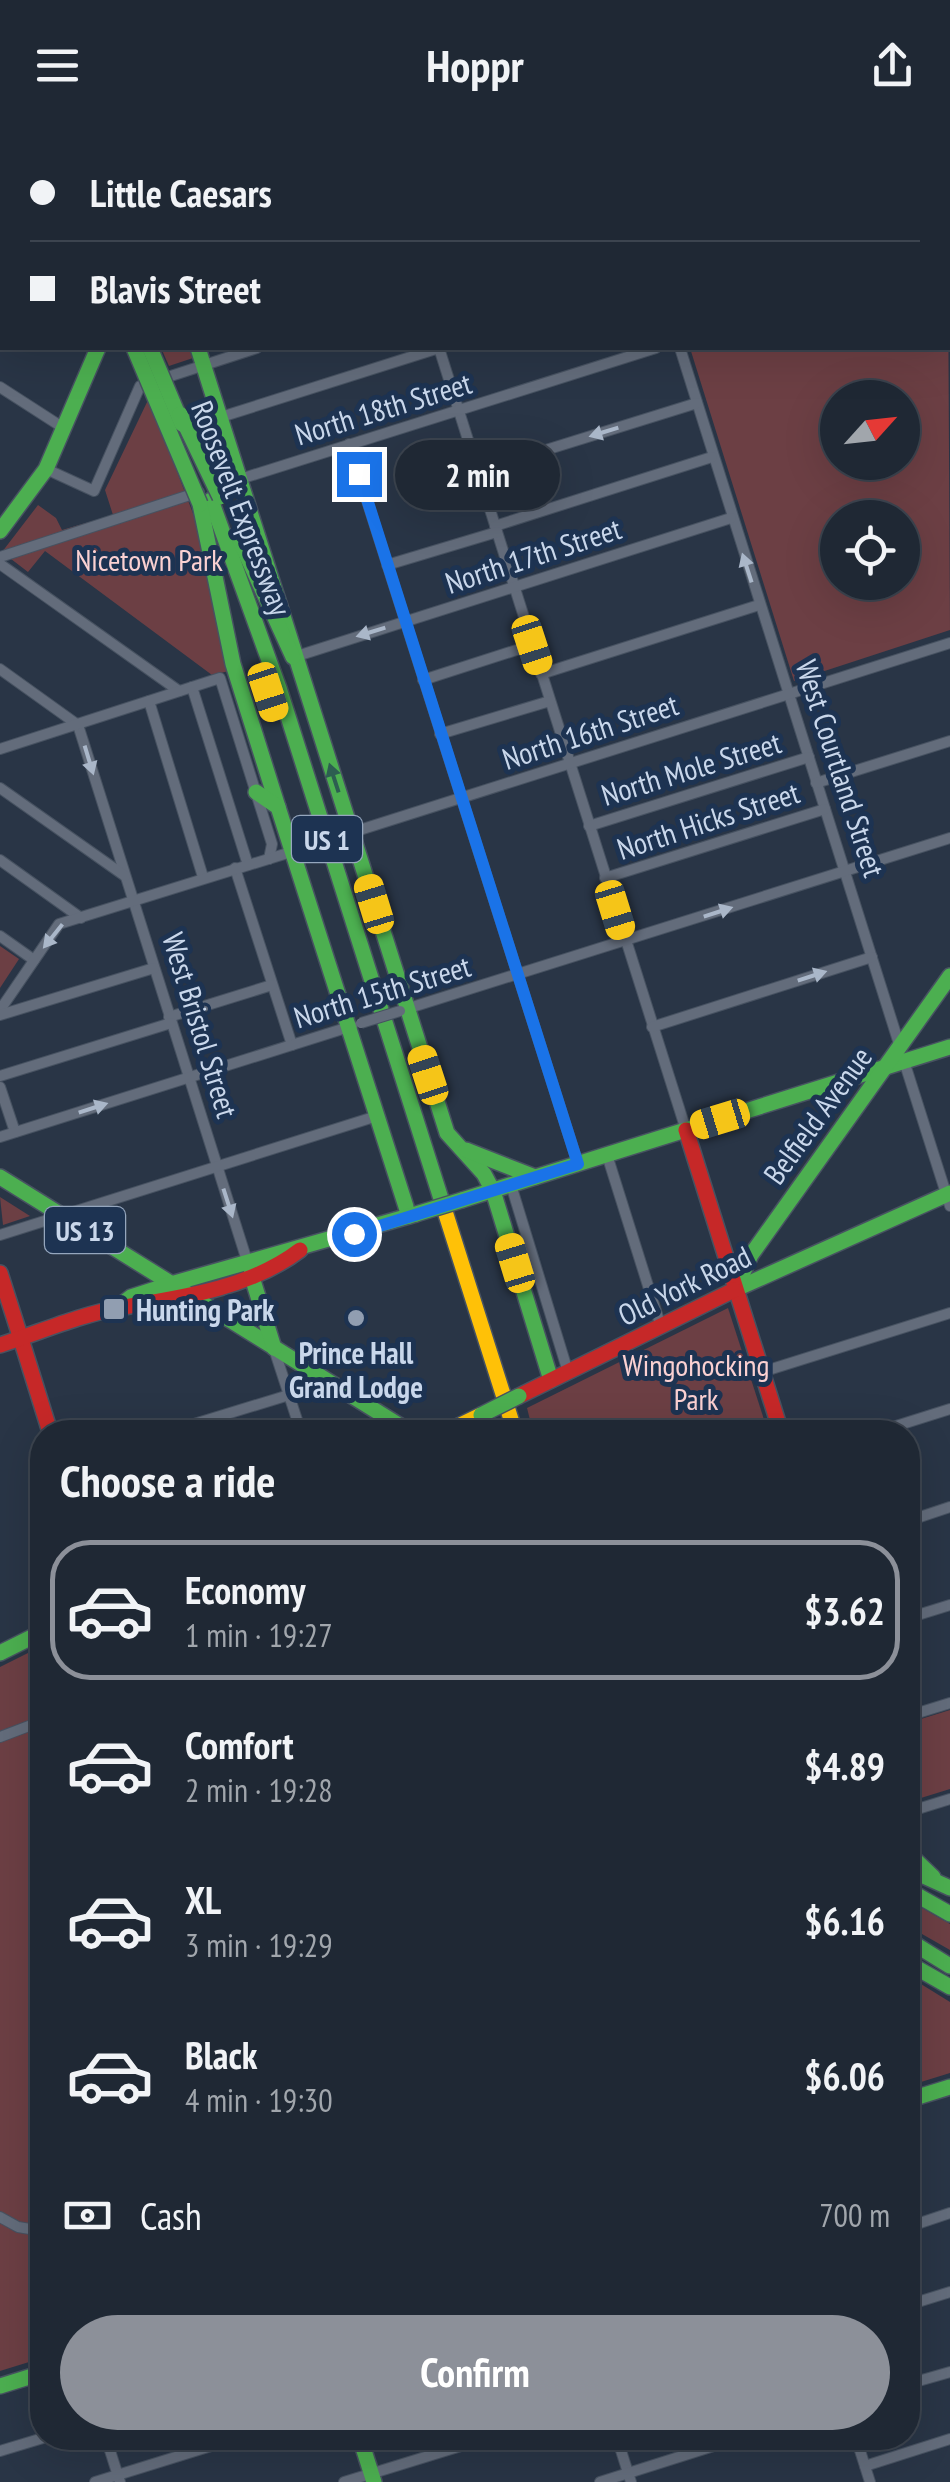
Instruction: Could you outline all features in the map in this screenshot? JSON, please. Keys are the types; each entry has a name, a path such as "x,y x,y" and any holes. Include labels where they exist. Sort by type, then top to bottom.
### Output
{"main road":[{"path":"0,530 46,469 97,350"},
{"name":"Roosevelt Expressway","path":"135,350 210,500 499,1420"},
{"name":"Roosevelt Expressway","path":"151,350 295,736 511,1420"},
{"path":"199,350 404,1010 451,1140 484,1174 493,1190 551,1380"},
{"path":"210,500 292,657"},
{"path":"210,500 233,664 278,808 300,849 356,1025 378,1116 413,1215"},
{"path":"256,792 278,808"},
{"name":"Belfield Avenue","path":"735,1290 751,1254 884,1067 902,1054 950,976"},
{"path":"902,1054 950,1047"},
{"path":"0,1345 116,1308 130,1297 171,1284 291,1261 300,1250 884,1067"},
{"path":"686,1130 777,1420"},
{"path":"451,1140 535,1177"},
{"name":"US 13","path":"0,1177 391,1420"},
{"name":"Old York Road","path":"471,1420 735,1290 949,1198"},
{"path":"116,1308 135,1310 189,1295 249,1268"},
{"name":"West Bristol Street","path":"249,1268 274,1348"},
{"path":"0,1273 46,1420"},
{"path":"0,1653 30,1638"},
{"path":"920,1869 948,1887"},
{"path":"920,1897 950,1914"},
{"path":"920,1947 945,1963"},
{"path":"920,1953 945,1963"},
{"path":"920,1970 950,1988"},
{"path":"920,2096 950,2087"},
{"path":"0,2386 30,2377"},
{"path":"364,2450 373,2478"}],"street":[{"path":"46,469 94,491 140,386 250,350"},
{"path":"221,417 433,350"},
{"path":"440,350 686,1130"},
{"name":"North 18th Street","path":"0,560 240,479 650,350"},
{"name":"West Courtland Street","path":"681,350 949,1198"},
{"path":"0,387 62,427"},
{"path":"478,472 697,404"},
{"path":"349,444 578,1164"},
{"path":"387,565 712,457"},
{"name":"North 17th Street","path":"292,657 731,518"},
{"path":"0,560 180,692"},
{"path":"542,674 759,605"},
{"name":"North 16th Street","path":"0,1012 60,924 950,643"},
{"path":"423,680 532,645"},
{"path":"0,669 78,725"},
{"path":"0,749 220,678 272,844 269,858"},
{"path":"192,687 248,865"},
{"path":"440,734 550,701"},
{"path":"149,702 203,878"},
{"name":"West Bristol Street","path":"78,725 249,1268"},
{"path":"816,782 950,741"},
{"name":"North Mole Street","path":"589,826 808,757"},
{"path":"0,788 125,876"},
{"name":"North Hicks Street","path":"605,878 825,809"},
{"name":"North 15th Street","path":"0,1137 950,838"},
{"path":"0,860 81,918"},
{"path":"235,868 292,1045"},
{"path":"0,936 34,960"},
{"path":"652,1027 872,957"},
{"path":"0,1012 154,968"},
{"path":"0,1076 272,985"},
{"path":"0,1086 15,1132"},
{"path":"0,1234 378,1116"},
{"path":"607,1155 661,1327"},
{"path":"511,1185 568,1372"},
{"path":"499,1208 525,1231"},
{"path":"762,1372 950,1314"},
{"name":"West Bristol Street","path":"274,1348 296,1420"},
{"path":"207,1420 289,1395"},
{"path":"917,1420 950,1410"},
{"path":"920,1516 950,1507"},
{"path":"920,1614 950,1604"},
{"path":"920,1712 950,1702"},
{"path":"0,1737 30,1726"},
{"path":"920,1808 950,1799"},
{"path":"920,2223 950,2213"},
{"path":"0,2217 30,2229"},
{"path":"920,2302 950,2292"},
{"path":"920,2381 950,2372"},
{"path":"920,2449 950,2439"},
{"path":"0,2451 30,2442"},
{"path":"110,2450 119,2478"},
{"path":"95,2482 119,2478 202,2450"},
{"path":"344,2482 373,2478 452,2450"},
{"path":"621,2450 630,2478"},
{"path":"600,2482 630,2478 706,2450"},
{"path":"860,2450 870,2482"},
{"path":"866,2466 916,2450"}],"green space":[{"path":"162,350 191,350 193,358 169,366"},
{"path":"691,350 948,350 950,630 794,681"},
{"name":"Nicetown Park","path":"149,398 197,524 229,671 212,675 45,551 28,572 2,552 38,505 56,518 62,530 113,515 105,490"},
{"path":"0,946 19,959 0,988"},
{"path":"0,1197 30,1216 3,1225"},
{"name":"Wingohocking Park","path":"728,1308 764,1420 530,1420 527,1408"},
{"path":"30,1652 30,2362 0,2371 0,1667"},
{"path":"950,1710 950,1789 920,1798 920,1719"},
{"path":"920,1907 950,1924 950,1950 920,1933"},
{"path":"920,1983 950,2002 950,2073 920,2082"}],"traffic: fast":[{"path":"0,531 46,469 97,350"},
{"path":"135,350 200,504"},
{"path":"151,350 182,424"},
{"path":"199,350 447,1133 484,1174 493,1191"},
{"path":"180,414 220,497"},
{"path":"211,500 279,688 443,1205"},
{"path":"200,504 233,664 278,807"},
{"path":"240,541 293,657"},
{"path":"256,792 278,807 409,1216"},
{"path":"735,1290 751,1255 950,976"},
{"path":"462,1200 950,1047"},
{"path":"466,1150 535,1177"},
{"path":"0,1177 391,1420"},
{"path":"493,1191 551,1380"},
{"path":"734,1290 950,1193"},
{"path":"416,1214 462,1200"},
{"path":"117,1308 131,1297 171,1284 416,1214"},
{"path":"251,1274 274,1348"},
{"path":"481,1415 519,1396"},
{"path":"0,1653 30,1638"},
{"path":"920,1865 933,1877"},
{"path":"920,1874 950,1888"},
{"path":"920,1897 950,1914"},
{"path":"920,1947 950,1966"},
{"path":"920,1970 950,1987"},
{"path":"920,2096 950,2087"},
{"path":"0,2386 30,2377"},
{"path":"364,2450 374,2482"}],"traffic: slow":[{"path":"443,1205 511,1420"},
{"path":"471,1420 481,1415"}],"traffic: jam":[{"path":"686,1130 777,1420"},
{"path":"0,1345 103,1311 189,1296 236,1283 300,1250"},
{"path":"0,1273 21,1339"},
{"path":"519,1396 734,1290"},
{"path":"21,1339 46,1420"}],"place":[{"name":"Hunting Park","path":"114,1309"},
{"name":"Prince Hall Grand Lodge","path":"356,1318"}],"route":[{"path":"354,1234 578,1164 359,474"}]}
